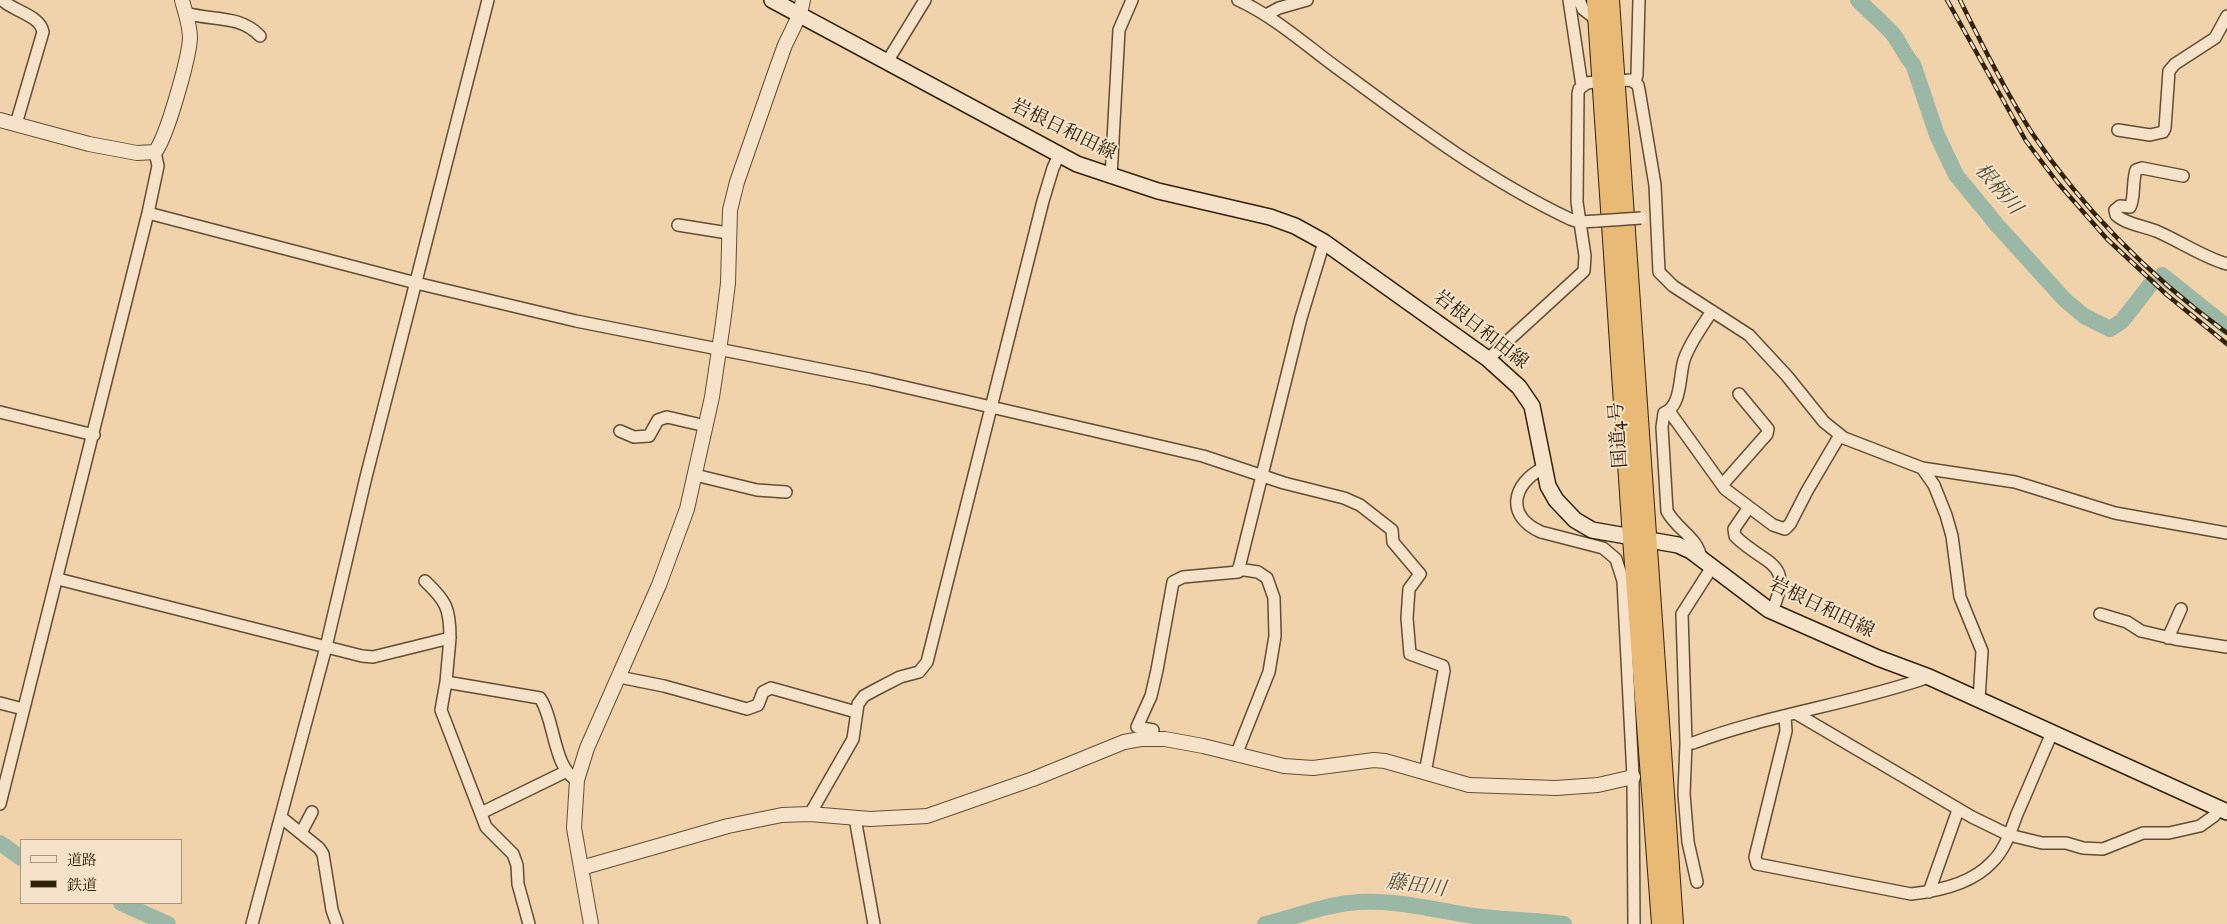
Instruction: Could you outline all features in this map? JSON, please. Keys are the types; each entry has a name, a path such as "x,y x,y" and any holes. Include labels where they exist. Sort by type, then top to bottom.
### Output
{"highway":[{"name":"国道4号","path":"1607,6 1609,81 1663,863"},
{"path":"1663,863 1667,918"},
{"path":"1663,863 1667,918"}],"main road":[{"name":"岩根日和田線","path":"772,0 802,7 887,62 1077,164 1111,177 1158,191 1275,218 1295,226 1324,242 1488,359 1514,381 1529,401 1537,426 1543,468 1548,486 1556,500 1575,520 1592,530 1678,545 1707,563 1772,611 1878,658 1930,677 2224,811"}],"street":[{"path":"252,924 282,818 326,647 366,477 488,0"},
{"path":"887,62 925,0"},
{"path":"1111,177 1119,30 1132,0"},
{"path":"1238,0 1266,15 1451,152 1520,193 1579,222 1658,218"},
{"path":"1266,15 1278,8 1307,0"},
{"path":"1569,0 1582,86"},
{"path":"1579,0 1583,9 1607,6"},
{"path":"1639,0 1637,75 1635,82 1639,90 1655,185 1659,272 1673,286 1749,335 1787,376 1824,422 1840,435 1922,468 2015,482 2116,514 2227,533"},
{"path":"10,2 38,22 43,32 16,124"},
{"path":"184,6 200,18 208,16 238,22 252,28 260,36"},
{"path":"0,803 58,579 148,213 158,166 155,152 168,120 188,51 190,38 184,6"},
{"path":"591,924 574,828 572,776 588,748 660,585 687,509 706,426 719,350 728,283 730,210 737,182 784,45 802,7"},
{"path":"2118,130 2150,134 2163,132 2166,128 2169,71 2174,64 2215,38 2227,16"},
{"path":"1488,359 1584,271 1585,256 1579,222 1579,89 1587,83 1631,80 1635,82"},
{"path":"0,120 89,144 137,153 155,152"},
{"path":"810,814 853,739 858,704 864,696 900,677 919,672 927,662 1044,201 1053,168 1059,155"},
{"path":"2183,176 2142,168 2136,170 2133,180 2132,203 2130,207 2120,206 2115,210 2116,215 2121,220 2156,231 2215,261 2227,264"},
{"path":"148,213 416,283 576,321 870,379 1203,456 1284,483 1344,498 1360,505 1392,530 1393,542 1420,574 1409,589 1406,618 1410,654 1443,666 1444,671 1425,773"},
{"path":"678,225 728,233"},
{"path":"1238,570 1301,318 1324,242"},
{"path":"1697,882 1688,842 1684,794 1686,743 1682,614 1707,563 1696,544 1672,521 1667,511 1662,427 1664,413 1669,411 1674,405 1684,361 1712,311"},
{"path":"1722,485 1767,434 1768,429 1739,394"},
{"path":"1669,411 1722,485 1773,525 1784,529 1788,527 1840,435"},
{"path":"0,412 94,435"},
{"path":"620,431 634,437 649,436 658,420 667,417 706,426"},
{"path":"1543,468 1525,480 1518,494 1517,511 1522,520 1541,532 1603,548 1619,564 1623,581 1633,777 1634,924"},
{"path":"1922,468 1934,485 1946,514 1952,536 1960,597 1982,651 1979,700"},
{"path":"695,475 757,490 786,492"},
{"path":"1749,507 1734,529 1735,536 1778,570 1781,579 1780,592 1772,611"},
{"path":"1149,738 1153,730 1137,727 1150,696 1157,670 1173,582 1183,577 1229,573 1238,570 1258,572 1267,578 1274,598 1275,636 1269,672 1236,755"},
{"path":"58,579 326,647 373,657 450,638"},
{"path":"425,581 442,598 448,610 450,638 442,710 489,832 513,854 516,860 518,884 529,924"},
{"path":"2168,638 2181,609"},
{"path":"2100,614 2127,622 2141,631 2168,638 2227,647"},
{"path":"619,677 664,686 747,709 758,704 763,692 771,688 856,712"},
{"path":"1686,743 1693,743 1746,725 1896,689 1930,677"},
{"path":"446,682 540,698 548,713 561,760 572,776"},
{"path":"0,703 23,709"},
{"path":"1791,715 1958,810 2009,835 2047,844 2066,842 2083,848 2103,849 2143,833 2170,833 2200,826 2224,811"},
{"path":"1791,715 1755,857 1757,864 1911,894 1952,886 1969,878 1992,863 2009,835 2052,732"},
{"path":"582,868 757,819 782,814 894,819 941,813 1124,742 1149,738 1203,746 1284,766 1300,768 1380,760 1470,785 1556,788 1598,785 1633,777"},
{"path":"481,813 572,776"},
{"path":"1929,892 1958,810"},
{"path":"301,832 312,812"},
{"path":"282,818 301,832 323,854 336,924"},
{"path":"855,818 874,924"}],"waterway":[{"name":"根柄川","path":"1858,0 1893,34 1913,64 1937,135 1956,175 1997,225 2064,299 2084,316 2110,329 2122,321 2150,285"},
{"name":"根柄川","path":"2162,275 2227,327"},
{"name":"藤田川","path":"0,843 20,857"},
{"name":"藤田川","path":"1265,924 1328,907 1365,902 1396,903 1474,916 1564,924"},
{"name":"藤田川","path":"123,904 168,924"}],"railway":[{"path":"1947,0 2026,141 2057,182 2107,239 2167,295 2227,344"},
{"path":"1960,0 1994,68 2022,117 2052,162 2121,242 2172,290 2227,333"}]}
